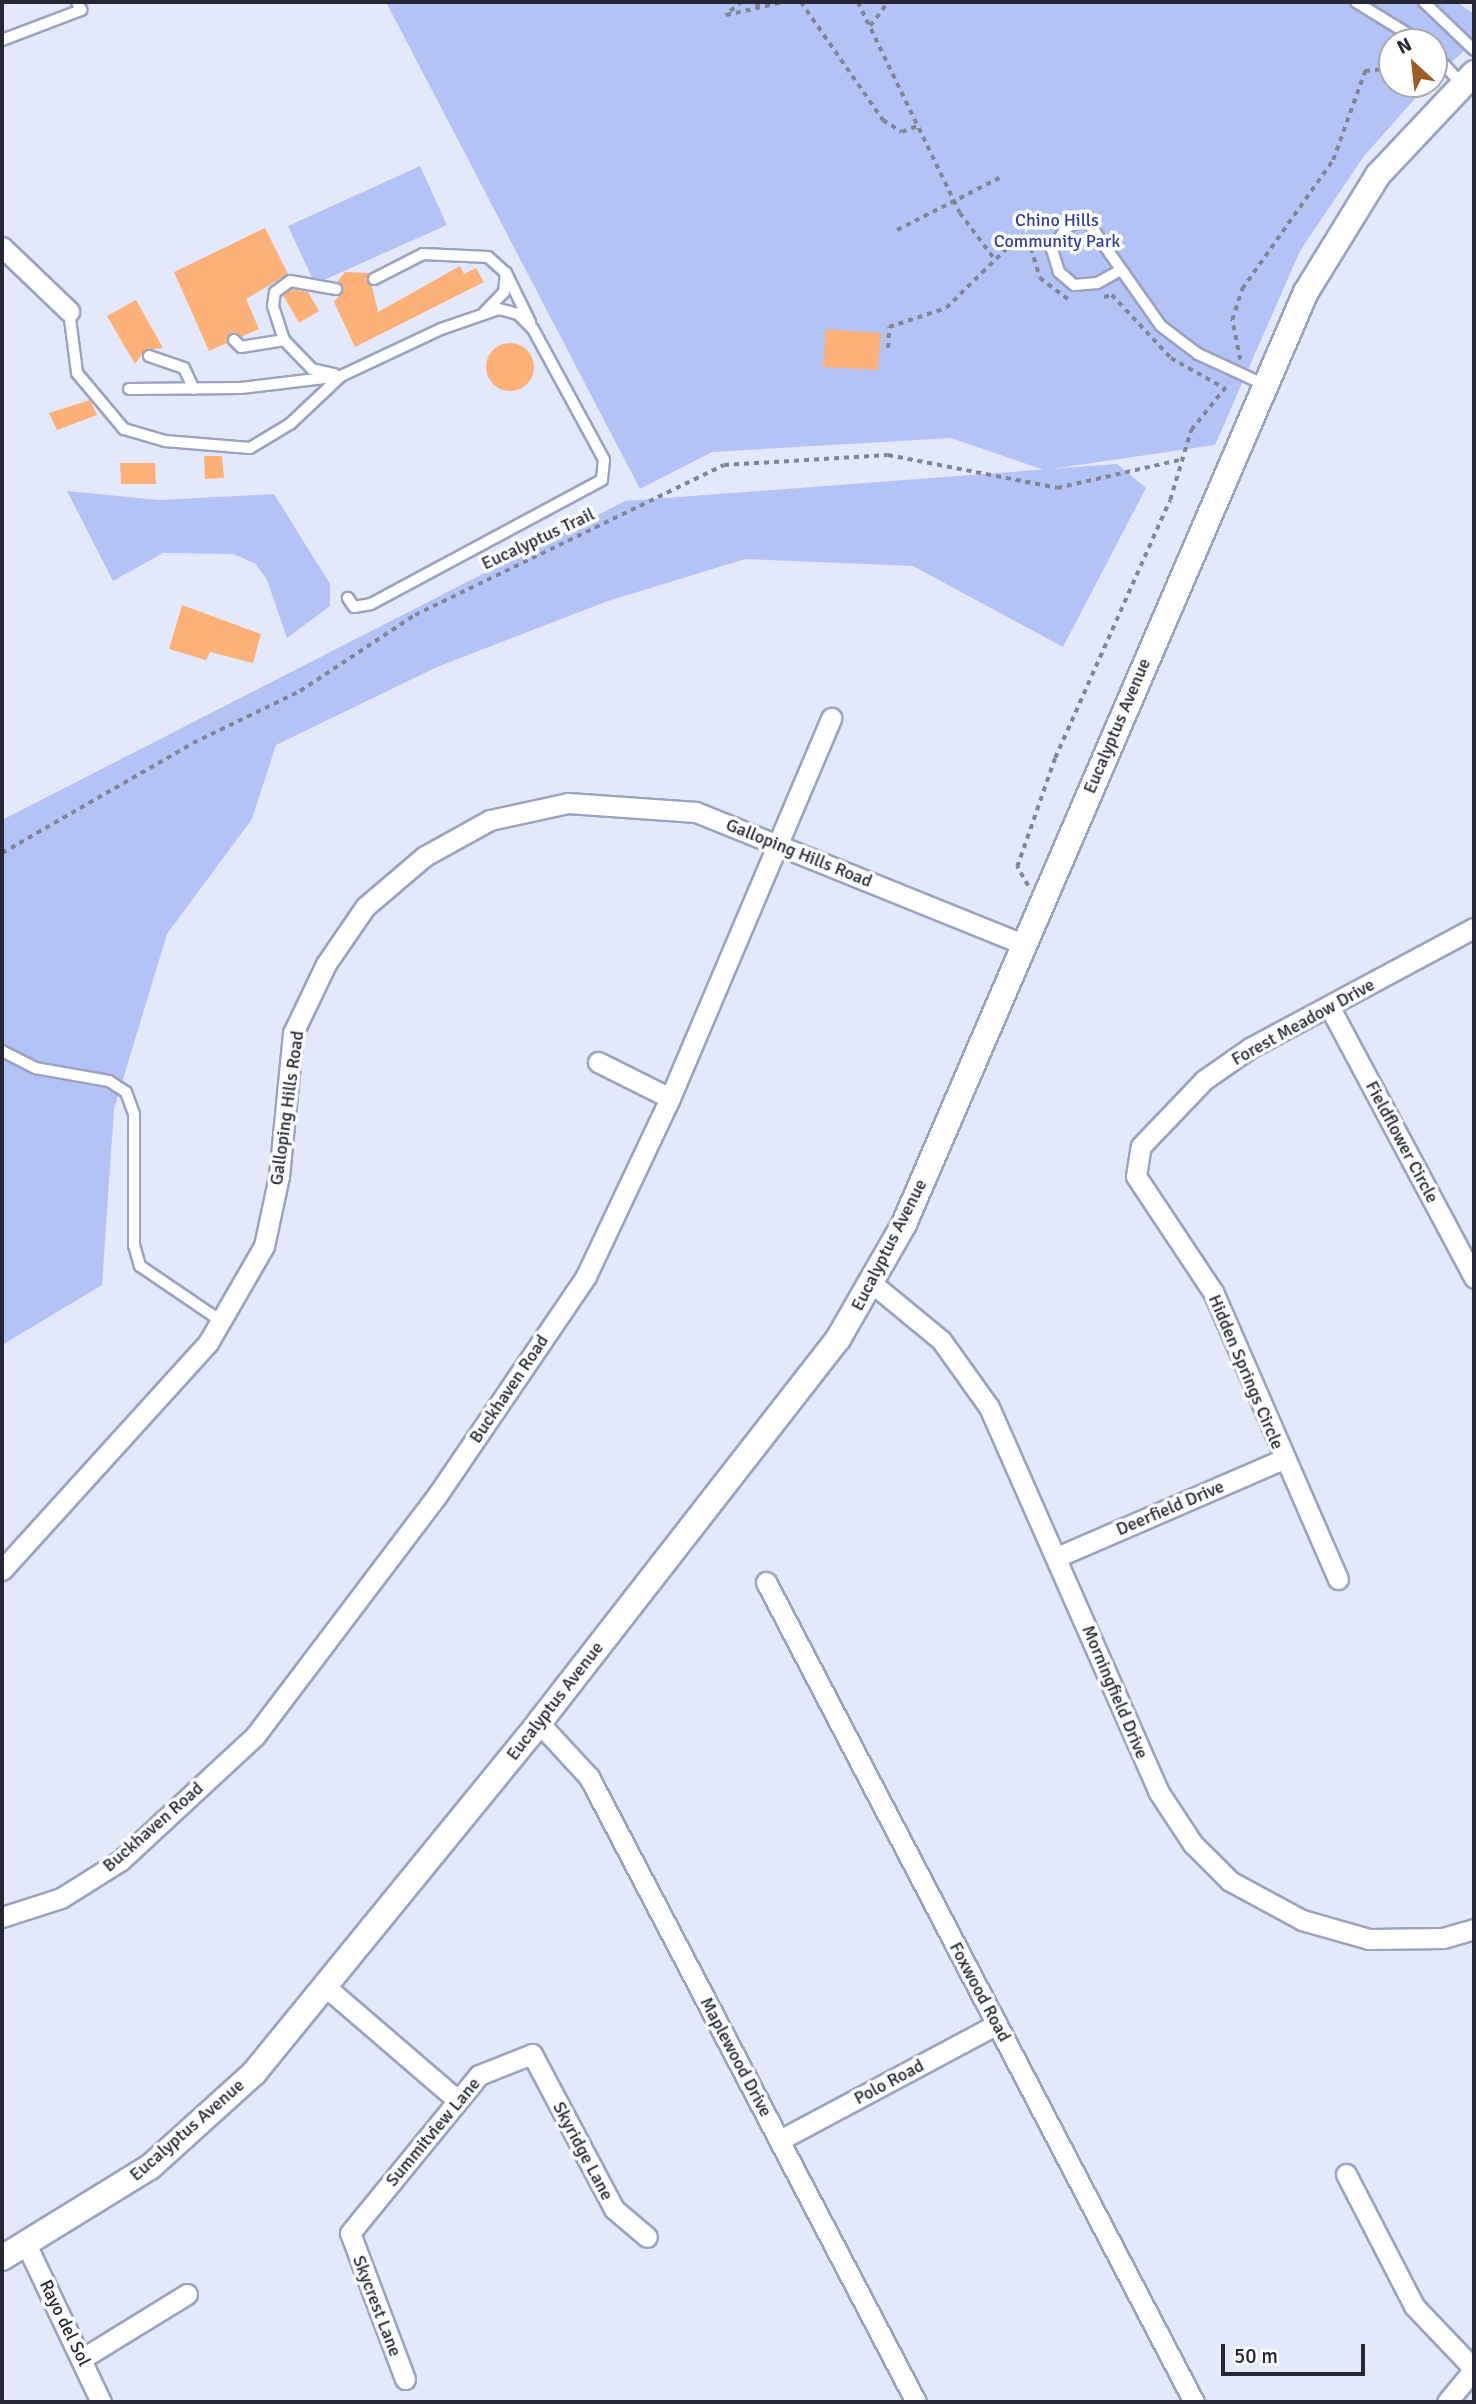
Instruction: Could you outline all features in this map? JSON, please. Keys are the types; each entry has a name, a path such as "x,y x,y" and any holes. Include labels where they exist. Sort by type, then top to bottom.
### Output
{"street":[{"name":"Eucalyptus Avenue","path":"2,2258 150,2167 254,2073 327,1988 804,1388 873,1284 1025,945 1263,384 1306,292 1359,202 1468,78"},
{"path":"2,247 69,311"},
{"name":"Buckhaven Road","path":"2,1917 61,1898 120,1861 255,1736 436,1497 586,1276 670,1098 831,718"},
{"name":"Galloping Hills Road","path":"2,1570 30,1546 221,1321 264,1246 279,1176 293,1033 326,964 365,907 425,856 490,820 568,803 696,812 1025,945"},
{"name":"Forest Meadow Drive","path":"1136,1176 1142,1146 1204,1080 1329,1006 1474,928"},
{"name":"Fieldflower Circle","path":"1329,1006 1474,1278"},
{"path":"598,1062 670,1098"},
{"name":"Hidden Springs Circle","path":"1136,1176 1213,1293 1338,1579"},
{"name":"Morningfield Drive","path":"873,1284 941,1340 974,1383 1057,1557 1158,1791 1193,1844 1230,1881 1302,1920 1369,1939 1443,1938 1474,1929"},
{"name":"Deerfield Drive","path":"1057,1557 1284,1459"},
{"name":"Foxwood Road","path":"766,1582 1194,2402"},
{"name":"Maplewood Drive","path":"539,1723 589,1777 916,2402"},
{"path":"327,1988 456,2099"},
{"name":"Polo Road","path":"780,2140 997,2024"},
{"name":"Summitview Lane","path":"350,2233 456,2099 479,2075 532,2053"},
{"name":"Skyridge Lane","path":"532,2053 614,2209 647,2237"},
{"path":"1346,2174 1414,2306 1474,2369 1447,2402"},
{"name":"Skycrest Lane","path":"350,2233 405,2379"},
{"name":"Rayo del Sol","path":"26,2244 83,2358 101,2402"},
{"path":"83,2358 187,2294"}],"lane":[{"path":"1356,2 1399,28"},
{"path":"1424,2 1474,50"},
{"path":"2,40 79,6"},
{"path":"1448,64 1468,78"},
{"path":"1119,271 1084,286 1059,272 1052,249 1057,237 1085,218 1119,271 1169,333 1235,372 1263,384"},
{"path":"348,598 354,607 371,604 602,480 604,460 506,273 488,257 446,251 408,258 374,279"},
{"path":"129,389 194,389 341,376 484,312 504,292 506,273"},
{"path":"336,289 300,280 275,292 273,306 285,340 312,369 341,376"},
{"path":"69,311 77,373 103,412 124,429 165,441 250,448 290,424 341,376"},
{"path":"484,312 518,314 533,329"},
{"path":"234,340 241,347 285,340"},
{"path":"149,356 184,368 194,389"},
{"path":"2,1051 35,1068 109,1081 126,1092 134,1114 134,1245 140,1266 221,1321"}],"path":[{"path":"742,2 726,15 784,2"},
{"path":"756,2 760,9"},
{"path":"801,2 883,120 902,132 918,126"},
{"path":"858,2 955,200 993,257"},
{"path":"870,26 888,2"},
{"path":"1045,894 1017,873 1025,839 1119,602 1170,500 1179,460 1201,414 1226,389 1235,372 1242,354 1232,320 1242,289 1333,160 1365,71 1378,70"},
{"path":"897,230 1001,177"},
{"path":"888,348 889,327 946,308 993,257 1031,248 1034,269 1048,289 1083,300"},
{"path":"1096,299 1112,295 1171,358 1226,389"},
{"name":"Eucalyptus Trail","path":"2,853 193,743 300,691 415,615 724,465 888,455 1057,488 1179,460"}],"green space":[{"name":"Chino Hills Community Park","path":"386,2 1457,2 1474,14 1474,42 1448,65 1448,28 1378,28 1378,98 1416,98 1364,156 1300,251 1215,445 1044,470 951,438 712,452 640,489"},
{"path":"420,166 447,225 315,284 288,226"},
{"path":"1117,464 1146,488 1063,647 913,566 745,559 608,601 437,667 276,745 252,819 167,934 114,1109 102,1285 2,1345 2,820 625,501"},
{"path":"67,491 159,500 274,494 330,584 330,606 287,638 267,580 256,564 233,554 163,553 113,581"}],"building":[{"path":"265,228 288,274 246,299 259,329 241,337 231,333 227,343 209,351 174,272"},
{"path":"460,266 464,274 476,268 484,282 355,347 334,302 343,291 337,282 345,272 369,273 378,312"},
{"path":"292,289 308,292 319,311 299,323 283,295"},
{"path":"136,300 163,348 145,350 135,364 107,316"},
{"path":"826,329 881,333 878,370 823,367"},
{"path":"510,343 527,350 534,367 527,384 510,391 493,384 486,367 493,350"},
{"path":"90,400 97,415 57,430 49,413"},
{"path":"204,456 222,456 224,478 205,479"},
{"path":"120,463 155,463 156,484 121,484"},
{"path":"182,605 261,634 253,663 210,652 206,660 169,649"}]}
